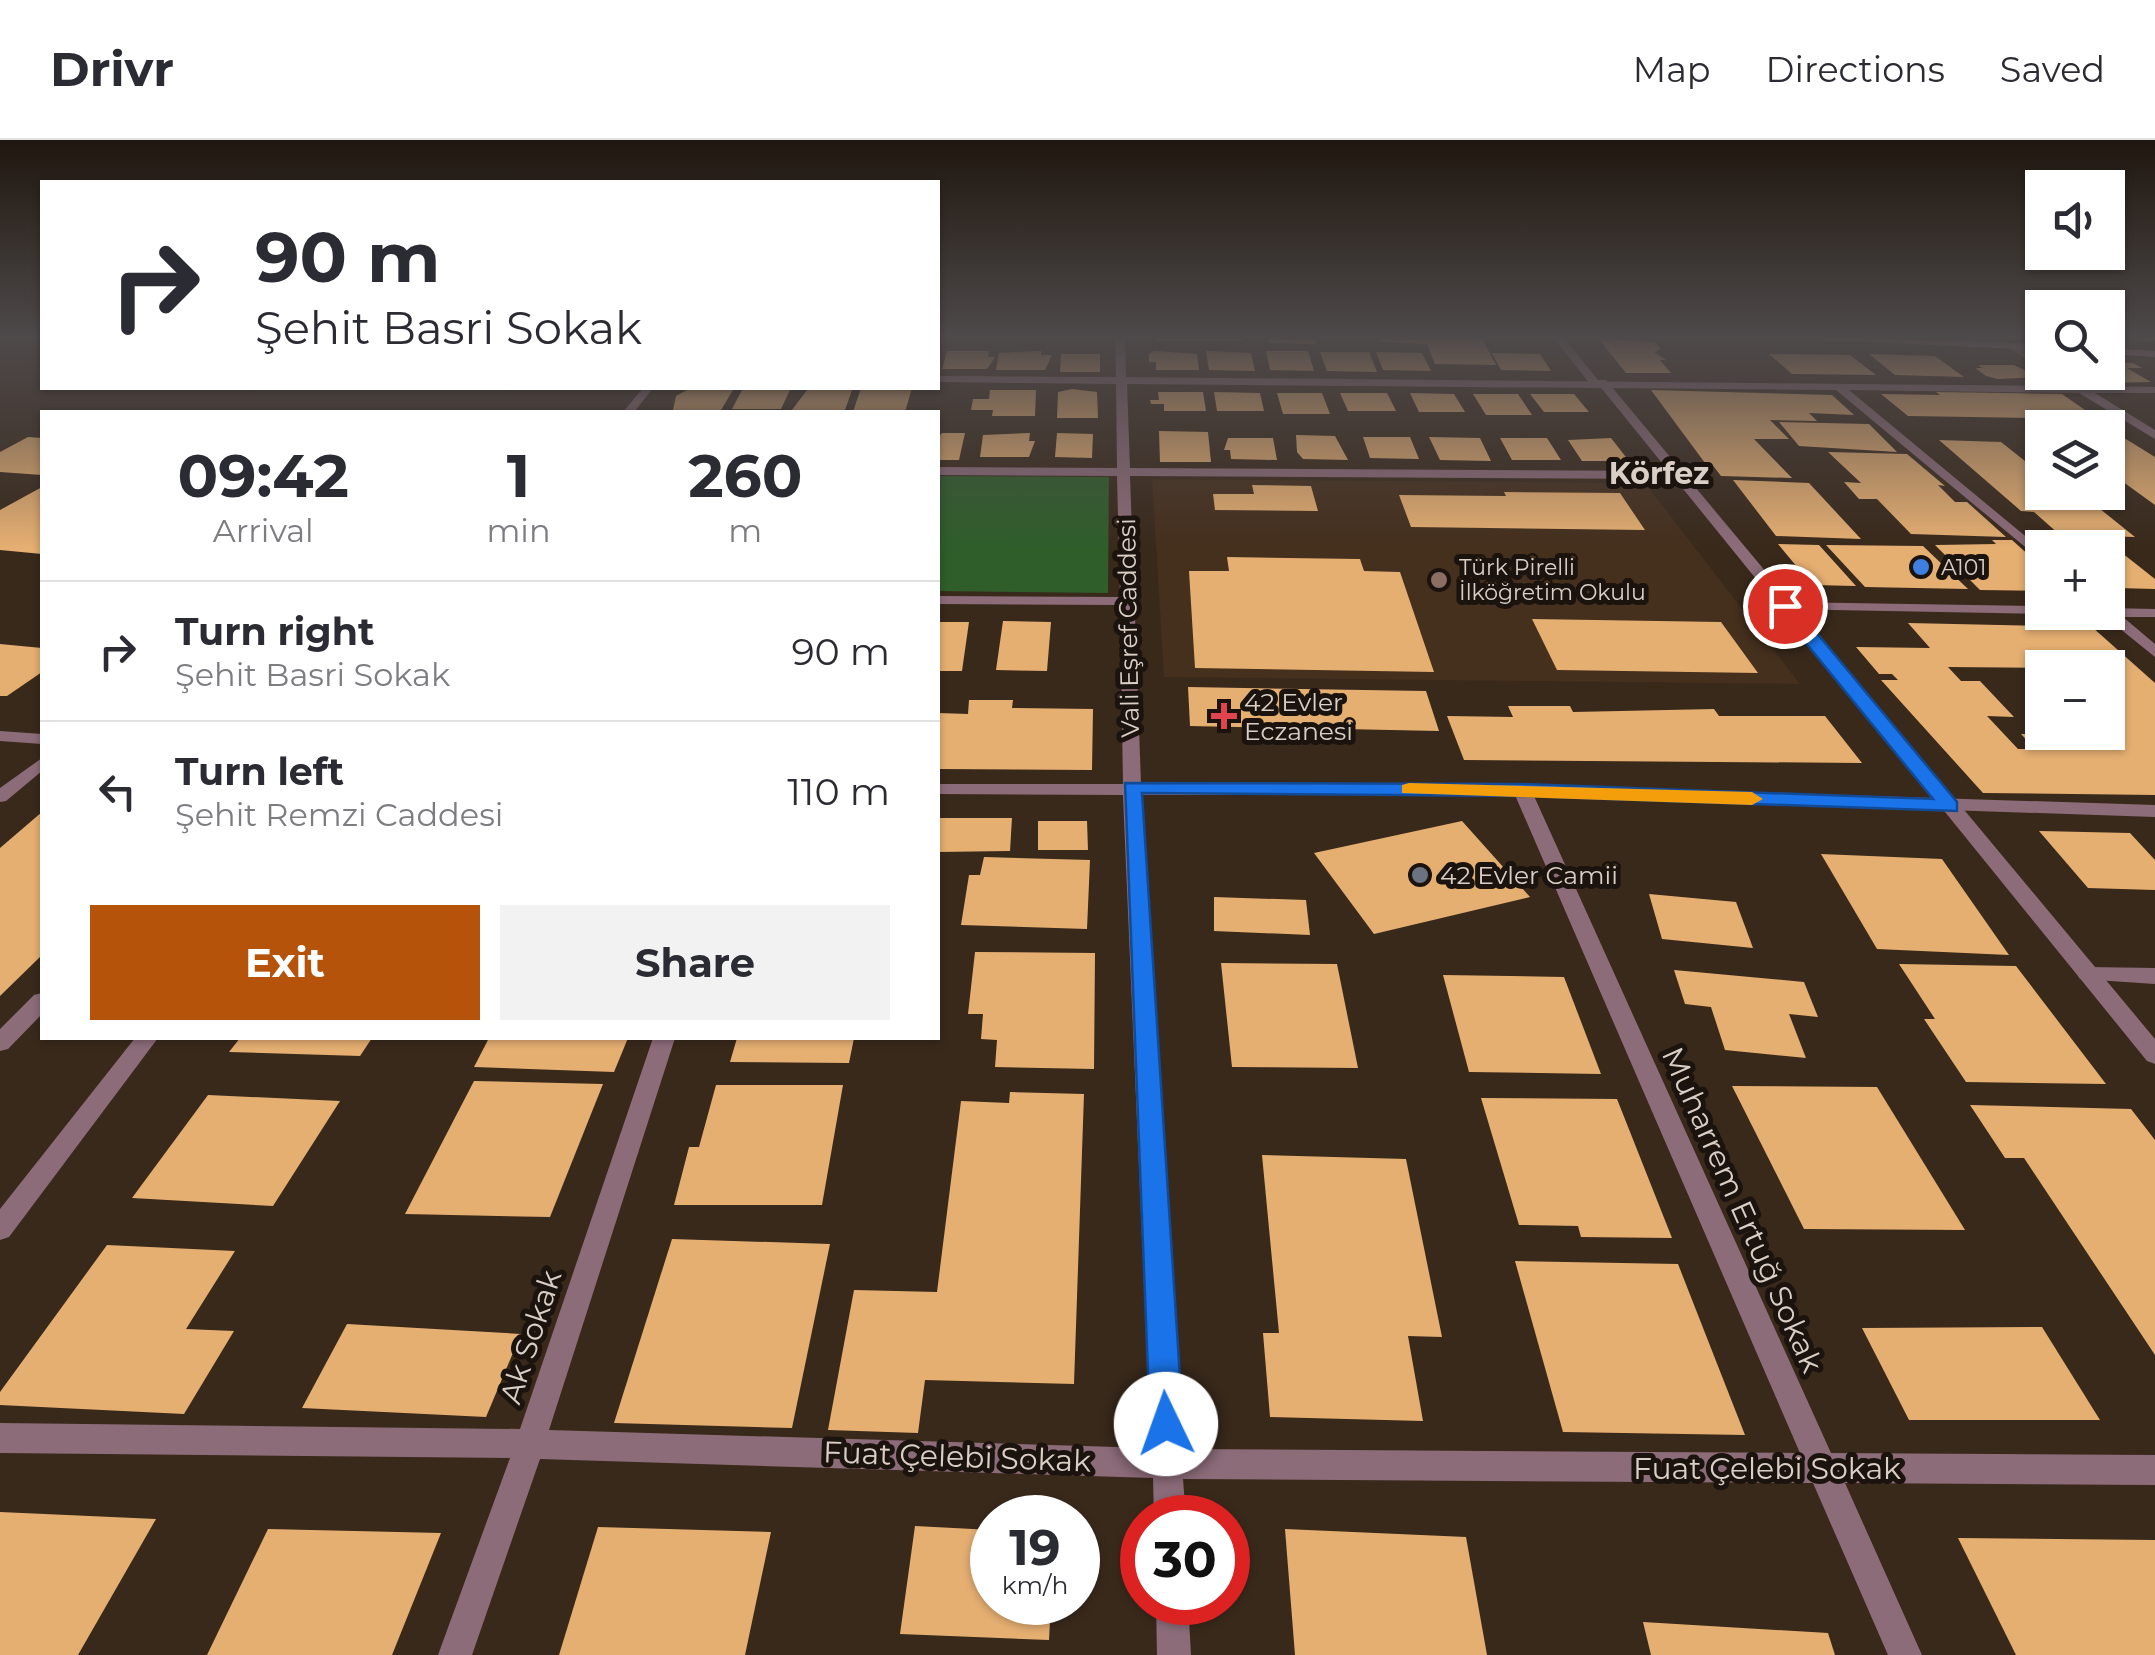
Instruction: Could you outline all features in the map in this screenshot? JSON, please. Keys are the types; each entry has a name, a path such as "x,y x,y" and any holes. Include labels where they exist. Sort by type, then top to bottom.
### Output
{"street":[{"name":"Vali Eşref Caddesi","path":"1121,408 1132,787 1169,1495"},
{"path":"1620,408 2155,1055"},
{"path":"1863,408 2025,544"},
{"path":"2111,408 2155,435"},
{"path":"940,471 1677,475"},
{"path":"940,600 1129,601"},
{"path":"1785,606 2025,610"},
{"path":"2125,612 2155,612"},
{"path":"2125,626 2155,652"},
{"path":"0,736 40,739"},
{"path":"0,797 40,765"},
{"path":"940,788 1522,790 2155,811"},
{"name":"Muharrem Ertuğ Sokak","path":"1522,790 1906,1655"},
{"path":"2088,974 2155,976"},
{"path":"0,1043 40,1003"},
{"path":"2,1223 144,1040"},
{"name":"Ak Sokak","path":"456,1655 663,1040"},
{"name":"Fuat Çelebi Sokak","path":"0,1438 530,1444 1168,1464 2155,1470"},
{"path":"1173,1625 1174,1655"}],"shaded area":[{"name":"Türk Pirelli İlköğretim Okulu","path":"1152,479 1645,483 1800,684 1164,677"}],"green space":[{"path":"940,476 1109,477 1108,593 940,591"}],"building":[{"path":"673,408 722,408 721,410"},
{"path":"733,408 782,408 781,409"},
{"path":"794,408 846,408 845,410"},
{"path":"854,408 906,408 906,410"},
{"path":"1035,408 1035,416 992,416 993,410 971,410"},
{"path":"1057,408 1098,408 1098,418 1057,418"},
{"path":"1164,408 1205,408 1206,411 1164,411"},
{"path":"1216,408 1263,408 1264,411 1217,411"},
{"path":"1281,408 1328,408 1330,414 1283,414"},
{"path":"1347,408 1394,408 1396,411 1348,411"},
{"path":"1417,408 1462,408 1465,412 1419,412"},
{"path":"1481,408 1527,408 1532,415 1486,415"},
{"path":"1541,408 1585,408 1589,412 1544,412"},
{"path":"1664,408 1846,408 1854,415 1809,413 1817,421 1770,420 1789,439 1754,439 1792,478 1721,476 1711,463 1705,463"},
{"path":"1898,408 2085,410 2025,410 2025,418 1908,416"},
{"path":"1779,422 1869,424 1897,452 1799,446"},
{"path":"1159,431 1208,432 1211,462 1160,462"},
{"path":"965,433 959,460 940,460 940,436"},
{"path":"1030,433 1029,441 1035,441 1029,457 980,457 983,435"},
{"path":"1057,433 1093,434 1092,458 1055,457"},
{"path":"1296,435 1335,436 1348,460 1303,459 1297,452"},
{"path":"28,437 40,438 40,475 0,472 0,452"},
{"path":"1363,437 1410,437 1419,459 1370,458"},
{"path":"1429,437 1480,438 1491,461 1440,460"},
{"path":"1228,438 1273,438 1277,460 1231,459 1230,450 1224,450"},
{"path":"1500,438 1547,438 1561,460 1512,460"},
{"path":"1611,438 1629,461 1582,461 1568,440"},
{"path":"2125,438 2155,457 2155,505 2125,483"},
{"path":"1939,440 2001,442 2025,461 2025,510 2101,510 2135,537 2125,537 2125,530 2054,530 2034,512 2021,511"},
{"path":"1828,452 1907,454 1945,486 1938,485 1955,502 1967,502 2006,537 1911,534 1877,499 1859,499 1844,482 1861,483"},
{"path":"1733,480 1809,483 1861,539 1776,536"},
{"path":"1252,485 1311,486 1318,511 1215,510 1213,494 1254,494"},
{"path":"40,488 40,554 0,550 0,510"},
{"path":"1504,492 1620,493 1645,530 1411,527 1399,495 1506,496"},
{"path":"1992,540 2012,540 2025,552 2025,591 1980,590 1935,545 1996,544"},
{"path":"1778,544 1819,545 1856,586 1812,585"},
{"path":"1826,545 1923,546 1968,589 1865,587"},
{"path":"2125,555 2155,579 2155,589 2125,588"},
{"path":"1227,557 1360,559 1364,571 1400,572 1434,672 1195,668 1189,571 1229,571"},
{"path":"1532,619 1721,622 1758,673 1557,670"},
{"path":"1003,621 1051,622 1047,671 996,670"},
{"path":"940,622 969,622 962,671 940,671"},
{"path":"1908,623 2095,630 2118,650 2025,650 2025,668 1948,667 1961,681 1980,681 2014,717 1987,716 2018,749 2125,750 2125,656 2155,683 2155,795 1983,793 1881,680 1898,680 1892,674 1879,674 1856,647 1930,648"},
{"path":"0,644 40,648 40,673 7,696 0,696"},
{"path":"1188,687 1426,691 1439,731 1190,726"},
{"path":"969,700 1013,700 1012,708 1093,709 1092,770 940,769 940,713 968,714"},
{"path":"1508,706 1570,706 1573,712 1714,709 1719,716 1825,716 1862,763 1464,760 1447,716 1513,717"},
{"path":"40,814 40,957 0,996 0,848"},
{"path":"940,818 1012,818 1010,851 940,852"},
{"path":"1038,821 1087,821 1088,850 1038,850"},
{"name":"42 Evler Camii","path":"1462,821 1530,897 1374,934 1314,853"},
{"path":"2039,831 2130,833 2155,860 2155,890 2088,888"},
{"path":"1821,854 1942,859 2009,955 1877,949"},
{"path":"984,857 1090,860 1087,929 961,925 969,875 980,875"},
{"path":"1649,894 1736,902 1753,948 1662,939"},
{"path":"1214,897 1306,900 1310,935 1214,931"},
{"path":"975,952 1095,953 1094,1069 995,1067 997,1040 981,1039 983,1014 968,1014"},
{"path":"1221,963 1337,964 1358,1068 1232,1067"},
{"path":"1899,964 2016,966 2106,1084 1966,1082 1924,1019 1935,1019"},
{"path":"1674,970 1804,982 1818,1017 1789,1014 1806,1058 1725,1050 1711,1007 1685,1004"},
{"path":"1443,975 1564,977 1601,1074 1469,1072"},
{"path":"238,1040 371,1040 360,1056 229,1052"},
{"path":"488,1040 627,1040 614,1072 474,1067"},
{"path":"736,1040 854,1040 849,1063 730,1062"},
{"path":"474,1081 603,1084 550,1217 405,1214"},
{"path":"716,1085 843,1085 822,1205 674,1205 689,1147 699,1147"},
{"path":"1732,1086 1877,1087 1965,1230 1804,1229"},
{"path":"1010,1092 1084,1094 1074,1384 925,1380 918,1433 828,1430 854,1290 937,1292 961,1101 1009,1103"},
{"path":"208,1095 340,1101 273,1206 132,1198"},
{"path":"1481,1098 1617,1099 1672,1238 1581,1237 1578,1226 1519,1225"},
{"path":"1970,1105 2131,1109 2155,1140 2155,1355 2024,1158 2005,1158"},
{"path":"1262,1155 1406,1159 1442,1337 1408,1336 1423,1421 1270,1417 1263,1333 1279,1333"},
{"path":"672,1239 830,1244 792,1428 614,1423"},
{"path":"107,1245 235,1251 186,1329 234,1331 184,1414 0,1405 0,1392"},
{"path":"1515,1261 1678,1264 1745,1435 1563,1432"},
{"path":"347,1324 521,1334 486,1417 302,1408"},
{"path":"2042,1327 2100,1420 1909,1420 1862,1328"},
{"path":"0,1512 156,1519 78,1655 0,1655"},
{"path":"915,1526 970,1529 970,1625 1050,1625 1049,1640 900,1634"},
{"path":"598,1527 771,1532 745,1655 559,1655"},
{"path":"268,1529 441,1533 392,1655 207,1655"},
{"path":"1285,1529 1466,1537 1487,1655 1295,1655"},
{"path":"1958,1538 2155,1540 2155,1655 2016,1655"},
{"path":"1643,1622 1828,1633 1835,1655 1651,1655"}],"slow traffic":[{"path":"1409,789 1752,799"}],"place":[{"name":"A101","path":"1921,567"},
{"name":"Türk Pirelli İlköğretim Okulu","path":"1439,580"},
{"name":"42 Evler Eczanesi","path":"1224,716"},
{"name":"42 Evler Camii","path":"1420,875"}],"district":[{"name":"Körfez","path":"1659,474"}],"route":[{"path":"1166,1424 1132,787 1522,790 1950,806 1785,606"}]}
